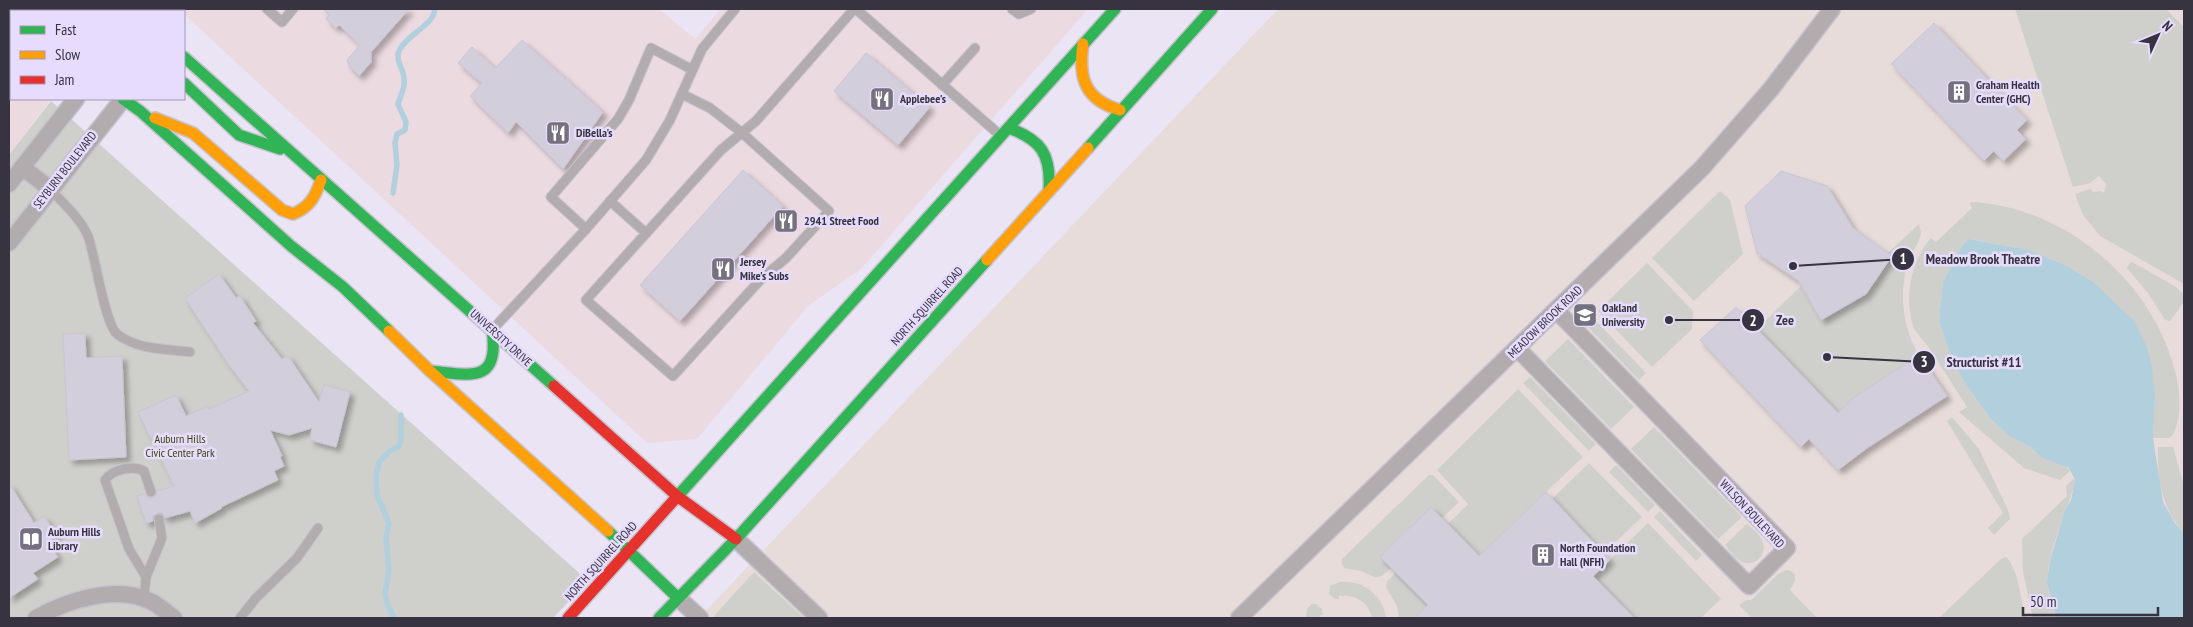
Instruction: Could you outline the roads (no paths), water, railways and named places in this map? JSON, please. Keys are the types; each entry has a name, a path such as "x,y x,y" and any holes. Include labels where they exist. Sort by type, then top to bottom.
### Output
{"main road":[{"name":"NORTH SQUIRREL ROAD","path":"568,618 1114,9"},
{"name":"NORTH SQUIRREL ROAD","path":"659,618 736,539 1212,9"},
{"path":"1083,44 1081,68 1088,91 1102,104 1120,110"},
{"name":"UNIVERSITY DRIVE","path":"185,57 677,496 736,539"},
{"path":"185,84 239,135 291,153"},
{"path":"124,100 140,111 290,246 343,287 430,371 629,550 678,598"},
{"path":"140,111 193,133 282,210 293,214 305,210 314,198 321,180"},
{"path":"1005,132 1028,135 1038,142 1044,151 1051,176 1050,189"},
{"path":"430,371 473,374 484,372 491,366 495,357 492,330"}],"street":[{"name":"MEADOW BROOK ROAD","path":"1239,618 1630,240 1723,146 1771,89 1832,9"},
{"path":"9,184 75,100"},
{"name":"SEYBURN BOULEVARD","path":"9,243 122,100"},
{"path":"22,167 50,189"},
{"name":"WILSON BOULEVARD","path":"1517,348 1748,586 1787,548 1556,310"},
{"name":"UNIVERSITY DRIVE","path":"736,539 819,618"},
{"path":"36,618 62,605 91,597 120,595 152,602 173,618"},
{"path":"678,598 700,618"}],"lane":[{"path":"267,9 282,22 293,9"},
{"path":"492,330 586,229 646,160 670,120 691,69 702,49 735,9"},
{"path":"682,94 710,108 741,132 829,211 786,258 762,278 673,376 586,300 721,150 741,132 756,121 855,9 942,85 1005,132"},
{"path":"1012,9 1019,14 1031,9"},
{"path":"586,229 551,198 618,119 629,100 651,48 691,69"},
{"path":"942,85 975,48"},
{"path":"50,189 74,214 87,235 108,316 115,333 139,346 190,352"},
{"path":"610,202 646,233"},
{"path":"146,577 129,549 106,480 109,474 117,470 138,468 144,471 151,492"},
{"path":"144,599 146,577 162,538 159,519"},
{"path":"240,618 256,598 297,558 318,528"}],"water":[{"path":"1969,239 2028,250 2065,265 2092,281 2134,321 2147,347 2152,368 2155,395 2153,438 2163,502 2184,534 2184,618 2056,618 2047,583 2050,560 2065,511 2071,500 2075,480 2069,468 2041,457 2031,447 2009,436 1990,418 1963,380 1949,351 1939,321 1943,282 1962,246"}],"waterway":[{"path":"393,193 397,165 395,143 397,134 405,130 406,122 398,104 404,89 398,53 404,43 426,25 435,9"},
{"path":"394,618 385,594 389,570 386,539 389,523 377,495 376,477 379,462 390,451 398,447 401,441 401,415"}],"place":[{"name":"Graham Health Center (GHC)","path":"1959,92"},
{"name":"Applebee's","path":"882,99"},
{"name":"DiBella's","path":"558,133"},
{"name":"2941 Street Food","path":"786,221"},
{"name":"Meadow Brook Theatre","path":"1793,266"},
{"name":"Jersey Mike's Subs","path":"723,269"},
{"name":"Oakland University","path":"1585,315"},
{"name":"Zee","path":"1669,320"},
{"name":"Structurist #11","path":"1827,357"},
{"name":"Auburn Hills Library","path":"31,539"},
{"name":"North Foundation Hall (NFH)","path":"1543,555"}],"park label":[{"name":"Auburn Hills Civic Center Park","path":"180,446"}]}
